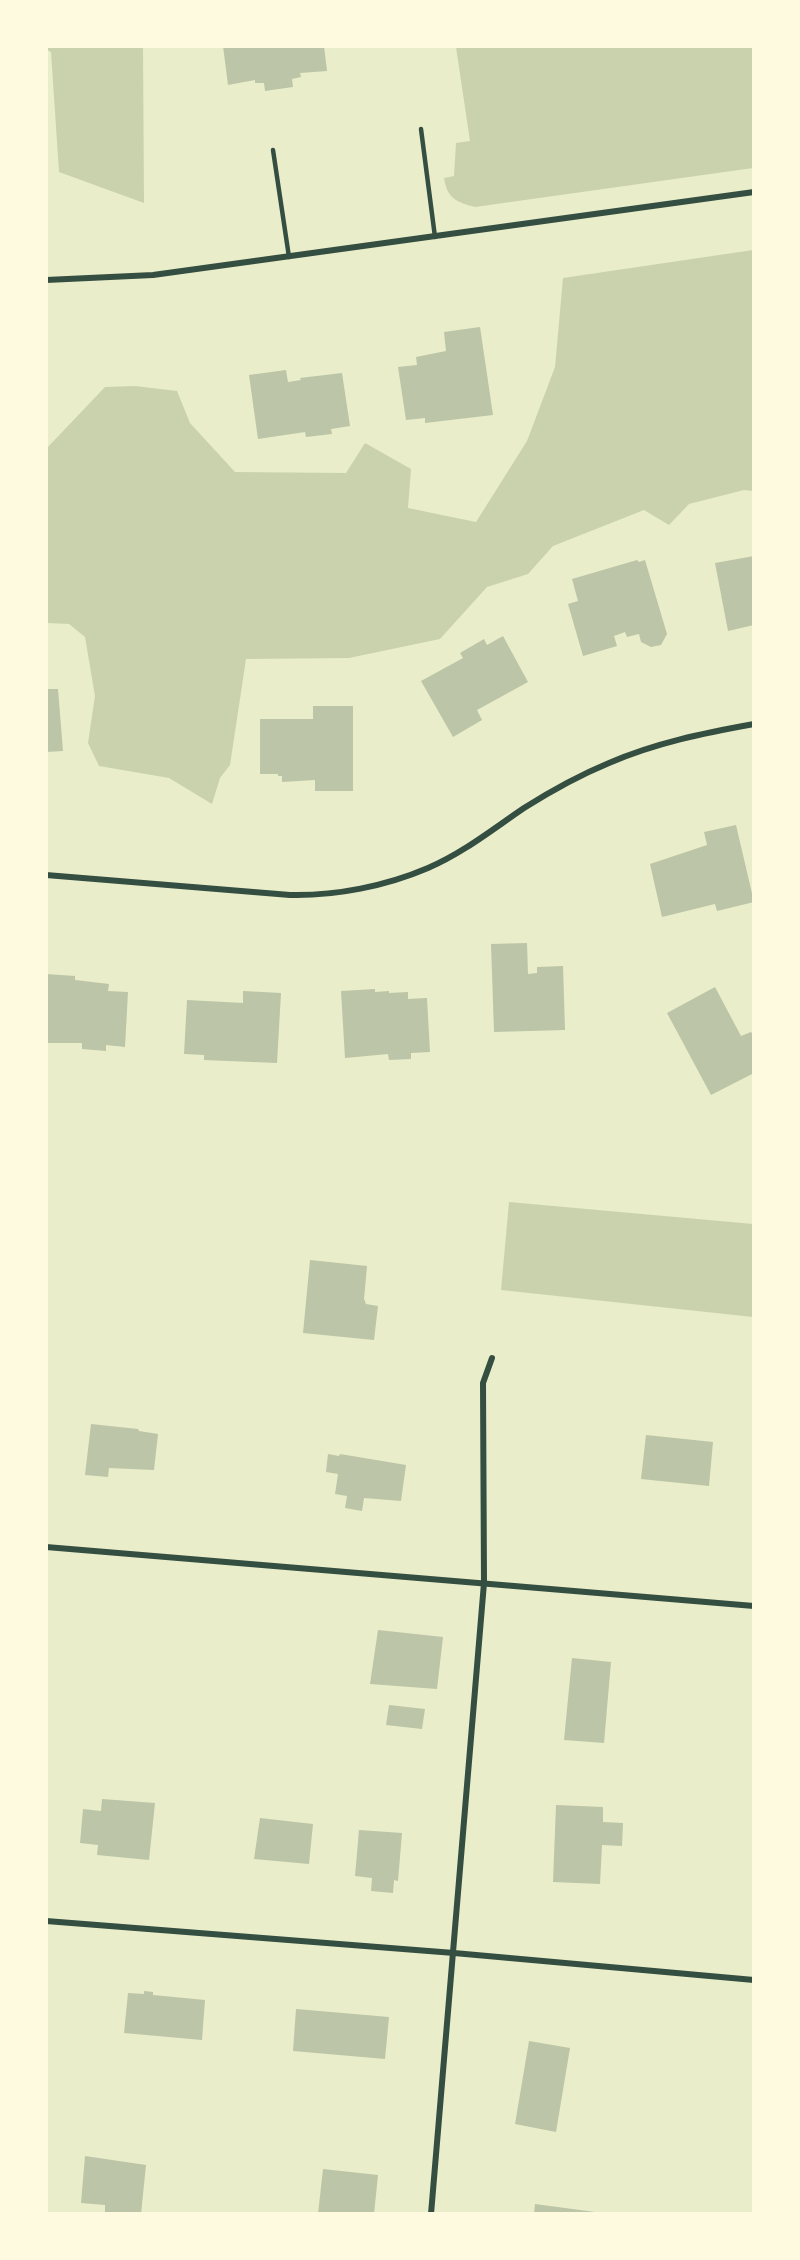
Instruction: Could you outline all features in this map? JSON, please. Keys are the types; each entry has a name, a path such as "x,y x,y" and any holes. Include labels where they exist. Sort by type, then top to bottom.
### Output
{"street":[{"path":"46,280 153,275 753,192"},
{"path":"46,875 290,895 319,894 374,886 429,868 472,844 554,790 608,763 675,740 753,724"},
{"path":"431,2214 484,1583 483,1383 492,1358"},
{"path":"46,1547 753,1606"},
{"path":"46,1921 454,1953 753,1980"}],"lane":[{"path":"421,129 435,237"},
{"path":"273,150 288,257"}],"green space":[{"path":"47,46 143,47 144,203 59,172 51,52 47,50"},
{"path":"456,47 753,47 753,168 475,207 463,203 450,195 444,178 454,176 456,143 470,141"},
{"path":"753,250 753,491 744,490 689,504 669,525 644,510 553,546 528,574 487,587 440,639 349,658 246,659 230,765 220,778 212,804 169,778 99,766 88,743 95,696 85,637 69,624 47,623 46,449 105,387 135,386 177,391 190,423 235,472 346,473 365,443 411,469 408,508 476,522 527,441 555,367 563,278"},
{"path":"509,1202 753,1224 753,1317 501,1290"}],"building":[{"path":"223,46 324,46 327,71 300,73 301,77 292,79 293,87 265,91 264,83 255,83 255,80 228,85"},
{"path":"480,327 493,415 425,423 425,418 406,420 398,367 417,365 416,357 446,351 444,332"},
{"path":"286,370 288,382 301,380 300,378 342,373 350,426 331,429 332,434 306,437 305,432 258,439 249,375"},
{"path":"754,556 754,625 728,631 715,563"},
{"path":"637,560 639,562 645,560 667,634 661,645 651,647 641,642 639,634 627,637 625,632 614,636 617,646 583,656 568,604 578,601 572,579"},
{"path":"503,636 528,682 477,710 482,720 453,737 421,681 463,658 460,653 484,639 487,645"},
{"path":"46,689 58,689 63,751 46,752"},
{"path":"313,706 353,706 353,791 315,791 315,780 282,782 282,776 278,774 260,774 260,719 313,719"},
{"path":"736,825 754,902 717,911 715,904 662,917 650,864 707,845 704,832"},
{"path":"527,943 528,974 537,973 537,967 563,966 565,1030 494,1032 491,944"},
{"path":"46,974 75,976 75,980 109,984 108,991 128,992 125,1047 106,1045 106,1051 82,1049 82,1043 46,1043"},
{"path":"715,987 741,1036 751,1032 754,1036 754,1073 711,1095 667,1013"},
{"path":"375,989 375,992 408,992 408,999 427,998 430,1052 411,1053 411,1059 389,1060 388,1054 345,1058 341,991"},
{"path":"243,991 281,993 277,1063 204,1060 204,1055 184,1054 187,1000 243,1003"},
{"path":"310,1260 367,1266 364,1299 366,1304 378,1306 374,1340 303,1333"},
{"path":"91,1424 138,1429 158,1434 154,1470 109,1468 108,1477 85,1475"},
{"path":"646,1435 713,1442 709,1486 641,1479"},
{"path":"328,1454 406,1465 401,1501 364,1498 362,1511 345,1508 347,1496 335,1494 338,1474 326,1472"},
{"path":"378,1630 443,1637 437,1689 370,1684"},
{"path":"572,1658 611,1662 604,1743 564,1740"},
{"path":"389,1705 425,1709 422,1729 386,1725"},
{"path":"102,1799 155,1803 149,1860 97,1855 98,1845 80,1843 83,1809 101,1811"},
{"path":"556,1805 603,1807 603,1822 623,1823 622,1846 602,1845 600,1884 553,1882"},
{"path":"260,1818 313,1824 309,1864 254,1859"},
{"path":"359,1830 402,1833 398,1881 394,1880 393,1893 371,1891 372,1878 355,1876"},
{"path":"144,1991 153,1992 153,1995 205,2000 202,2040 124,2033 128,1993 144,1994"},
{"path":"296,2009 389,2017 385,2059 293,2051"},
{"path":"529,2041 570,2048 556,2132 515,2124"},
{"path":"85,2156 146,2165 141,2214 105,2213 105,2205 81,2203"},
{"path":"323,2169 378,2175 374,2214 318,2214"},
{"path":"535,2204 595,2212 595,2214 534,2214"}]}
